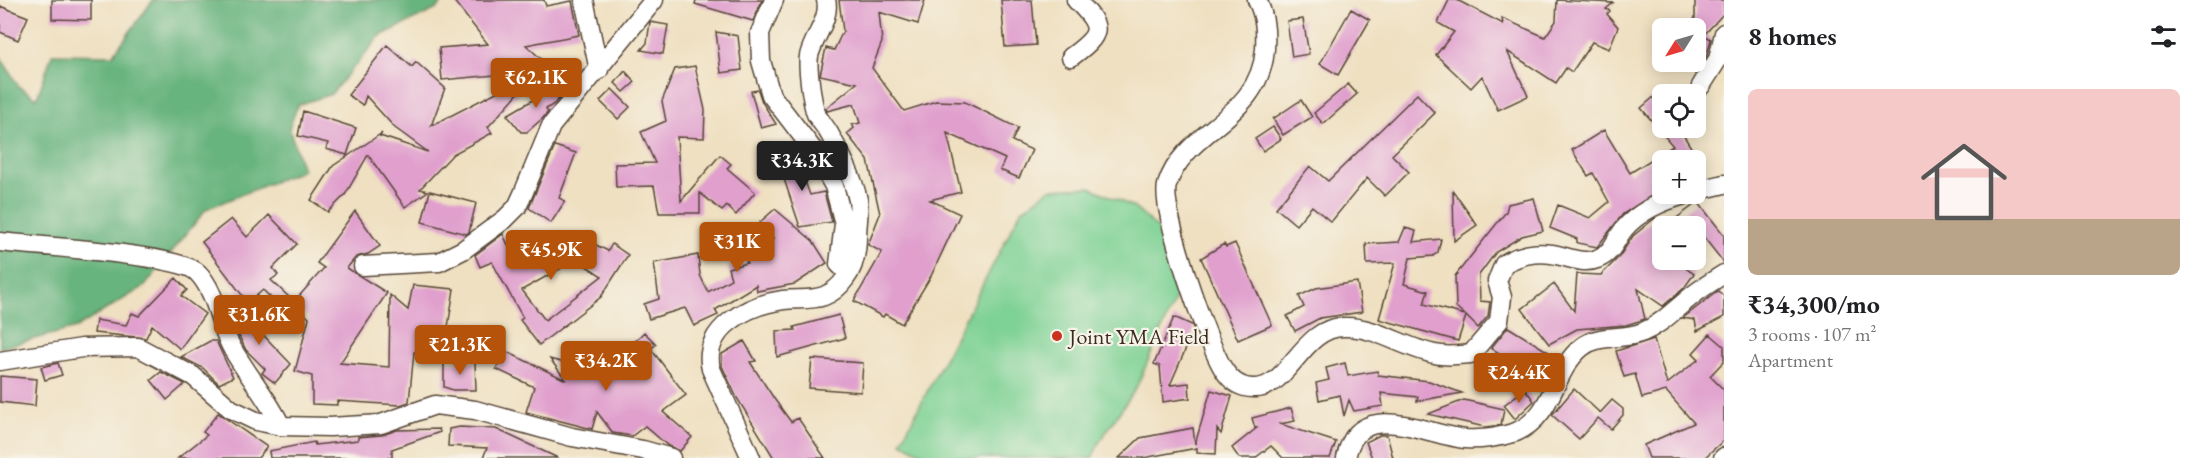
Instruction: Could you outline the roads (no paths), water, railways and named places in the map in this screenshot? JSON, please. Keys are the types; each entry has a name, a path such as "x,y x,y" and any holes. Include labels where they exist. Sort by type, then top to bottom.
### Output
{"street":[{"path":"584,0 599,70"},
{"path":"363,266 439,262 463,250 506,219 517,207 551,126 654,0"},
{"path":"774,0 759,41 769,89 814,151 834,186 844,224 839,264 848,273"},
{"path":"751,458 711,369 708,357 710,345 718,332 730,321 755,307 783,300 824,296 836,289 848,273 857,243 858,201 841,157 816,112 807,73 809,53 822,25 826,0"},
{"path":"1071,57 1096,36 1097,26 1091,15 1076,0"},
{"path":"1257,0 1263,11 1266,33 1262,67 1256,83 1232,114 1179,159 1166,187 1168,219 1209,342 1225,371 1238,385 1254,388 1265,387 1277,380 1306,345 1330,329 1343,327 1357,328 1433,354 1450,356 1471,354 1499,321 1502,297 1497,281 1504,264 1528,254 1551,254 1589,261 1598,259 1617,244 1624,230 1657,204"},
{"path":"1702,84 1718,59 1724,33"},
{"path":"1706,189 1724,184"},
{"path":"0,242 176,262 198,272 216,305 231,348 273,409 281,426"},
{"path":"1346,458 1350,440 1359,430 1371,425 1387,423 1466,439 1516,431 1549,401 1569,360 1582,346 1599,338 1640,333 1655,326 1724,274"},
{"path":"0,361 82,348 138,347 193,376 231,409 256,421 281,426 330,427 381,424 435,405 475,410 572,437 643,450 671,458"}],"place":[{"name":"Joint YMA Field","path":"1057,336"}]}
